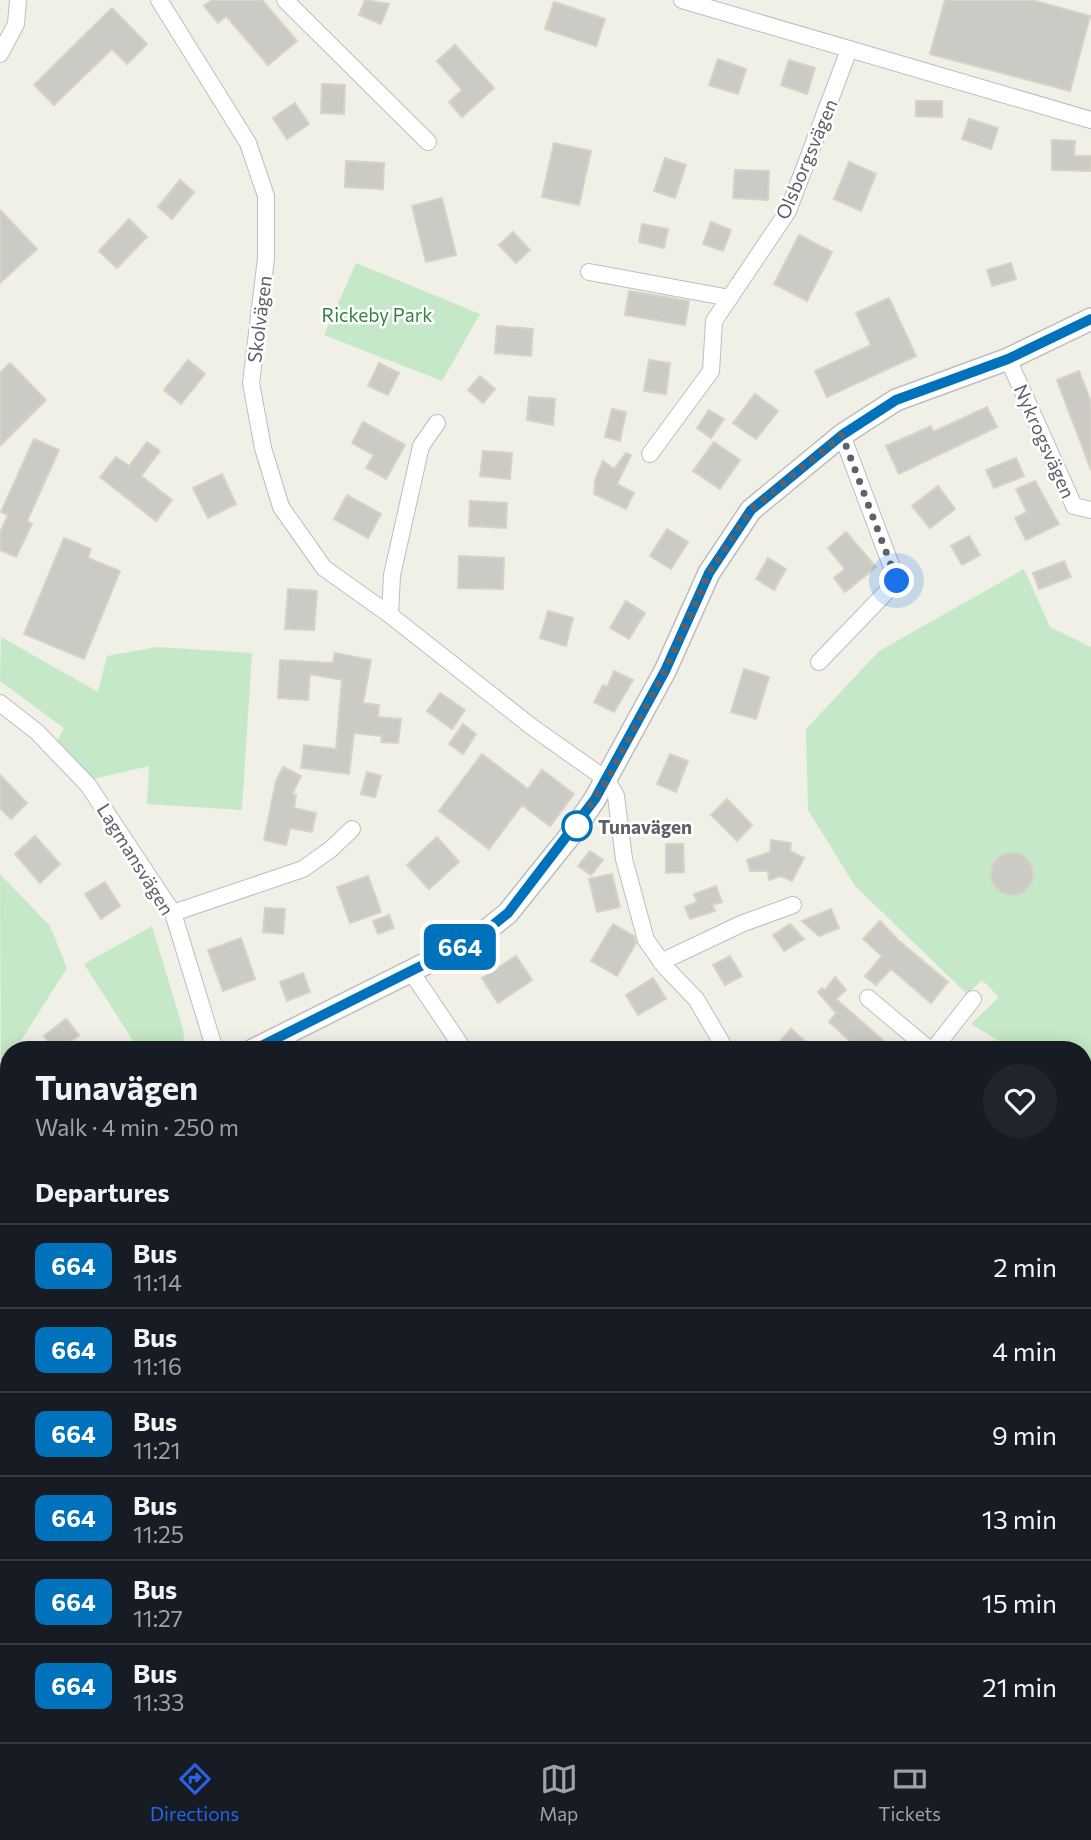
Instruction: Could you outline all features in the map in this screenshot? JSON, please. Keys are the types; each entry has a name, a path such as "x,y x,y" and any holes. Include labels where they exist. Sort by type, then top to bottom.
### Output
{"street":[{"path":"0,54 16,24 18,0"},
{"name":"Skolvägen","path":"159,0 248,143 266,196 267,258 251,383 263,448 281,507 324,568 390,615 532,727 607,780"},
{"path":"285,0 428,142"},
{"path":"682,0 1091,120"},
{"name":"Olsborgsvägen","path":"650,454 710,371 714,321 788,211 849,50"},
{"path":"589,272 730,298"},
{"path":"272,1041 412,973 477,938 508,913 569,837 607,780 665,671 709,573 751,510 842,435 896,400 1008,359 1091,319"},
{"name":"Nykrogsvägen","path":"1008,359 1074,506 1091,510"},
{"path":"390,615 392,575 421,446 438,423"},
{"path":"819,662 897,581 842,435"},
{"name":"Lagmansvägen","path":"0,702 37,732 88,785 173,913 212,1041"},
{"path":"607,780 616,796 624,859 646,940 661,962 696,999 721,1041"},
{"path":"173,913 303,869 331,849 352,828"},
{"path":"661,962 741,924 793,905"},
{"path":"412,973 458,1041"},
{"path":"868,998 921,1041"},
{"path":"939,1041 973,999"}],"green space":[{"name":"Rickeby Park","path":"356,263 480,314 442,381 324,335"},
{"path":"1024,569 1050,627 1091,647 1091,1041 999,1041 971,1024 999,997 982,980 967,994 855,886 808,810 806,729 879,651"},
{"path":"1,637 98,692 107,656 157,647 252,653 242,810 147,804 149,766 89,780 57,742 64,728 0,681"},
{"path":"0,874 50,926 67,968 21,1041 1,1041"},
{"path":"152,926 183,1029 184,1041 133,1041 84,964"}],"building":[{"path":"212,0 262,0 297,41 268,65 226,16 218,23 204,6"},
{"path":"365,0 389,4 381,24 359,15"},
{"path":"945,0 1032,0 1090,16 1070,91 930,54"},
{"path":"554,2 605,19 596,46 545,29"},
{"path":"112,8 147,44 127,64 112,49 54,105 34,85"},
{"path":"455,45 494,88 462,117 449,102 462,90 437,61"},
{"path":"718,59 746,69 738,94 709,85"},
{"path":"789,60 815,68 807,94 781,85"},
{"path":"322,84 345,85 344,114 321,113"},
{"path":"916,101 942,101 942,117 916,116"},
{"path":"295,103 309,124 287,139 273,118"},
{"path":"969,119 998,128 991,149 962,139"},
{"path":"1052,140 1075,141 1074,156 1091,156 1091,171 1052,170"},
{"path":"554,143 591,151 579,205 542,197"},
{"path":"665,158 686,165 675,198 654,191"},
{"path":"346,161 384,163 383,189 345,187"},
{"path":"849,162 876,174 861,211 834,199"},
{"path":"735,170 769,171 768,200 733,198"},
{"path":"180,180 194,192 172,219 158,207"},
{"path":"442,198 456,255 426,262 412,206"},
{"path":"0,210 37,249 0,283"},
{"path":"129,219 147,237 117,268 99,251"},
{"path":"711,222 731,230 723,251 703,244"},
{"path":"642,224 668,229 664,248 639,242"},
{"path":"513,232 530,250 516,263 499,245"},
{"path":"799,235 832,252 807,301 774,284"},
{"path":"1011,263 1016,279 992,286 987,270"},
{"path":"629,291 689,301 685,325 625,315"},
{"path":"889,298 916,356 827,397 815,371 871,345 856,313"},
{"path":"497,326 533,329 531,356 495,353"},
{"path":"188,360 205,374 181,404 164,390"},
{"path":"649,360 670,363 666,394 644,391"},
{"path":"10,363 46,400 0,446 0,373"},
{"path":"379,363 399,373 388,395 368,386"},
{"path":"1079,371 1091,402 1091,470 1057,380"},
{"path":"480,376 495,389 483,403 468,390"},
{"path":"755,394 778,411 756,439 733,423"},
{"path":"529,397 555,399 553,425 527,420"},
{"path":"987,407 997,427 899,474 886,446 931,426 933,432"},
{"path":"612,409 626,412 620,441 605,437"},
{"path":"709,410 724,419 711,438 697,428"},
{"path":"363,422 405,445 386,479 366,468 374,455 352,443"},
{"path":"34,439 59,450 27,521 32,524 16,557 0,550 0,532 8,515 1,512"},
{"path":"147,442 160,451 141,476 172,500 156,521 100,477 116,457 129,466"},
{"path":"714,442 740,460 720,489 693,471"},
{"path":"483,451 512,453 510,479 480,476"},
{"path":"626,453 631,455 617,484 634,493 626,509 594,494 595,480 603,461 614,469"},
{"path":"1016,458 1024,476 994,488 986,470"},
{"path":"222,474 236,504 208,518 193,488"},
{"path":"1035,481 1059,524 1026,540 1015,518 1027,512 1016,489"},
{"path":"938,486 955,509 930,528 912,506"},
{"path":"347,495 381,514 368,538 334,519"},
{"path":"470,501 507,503 506,528 469,526"},
{"path":"667,529 688,542 671,569 650,556"},
{"path":"846,532 876,567 845,592 834,578 845,569 828,548"},
{"path":"969,536 980,555 962,565 951,546"},
{"path":"64,538 91,549 88,558 120,571 84,659 24,634"},
{"path":"459,556 504,558 503,589 458,588"},
{"path":"768,558 786,569 774,590 756,579"},
{"path":"1064,561 1071,577 1039,589 1033,573"},
{"path":"288,589 317,591 314,630 285,629"},
{"path":"626,601 645,613 629,639 610,628"},
{"path":"548,611 573,618 566,646 540,638"},
{"path":"335,653 371,660 363,703 379,705 378,717 401,719 398,743 381,742 382,736 354,733 349,774 301,768 304,745 336,749 342,680 310,674 308,700 278,698 280,660 333,663"},
{"path":"744,669 769,677 756,719 731,712"},
{"path":"614,671 633,680 614,712 594,702 603,685 607,687"},
{"path":"440,693 465,710 452,729 427,711"},
{"path":"463,724 476,734 463,754 449,744"},
{"path":"482,754 528,789 542,770 574,794 550,826 522,805 489,849 439,811"},
{"path":"670,754 688,761 676,792 657,784"},
{"path":"283,767 301,776 292,794 296,795 294,808 316,813 312,832 290,828 286,845 264,840 276,781"},
{"path":"367,772 381,776 375,797 361,794"},
{"path":"0,775 27,803 11,819 0,808"},
{"path":"727,799 752,825 737,841 711,815"},
{"path":"35,836 60,864 40,883 15,854"},
{"path":"437,837 459,862 429,889 407,865"},
{"path":"771,840 791,843 790,851 804,858 792,881 781,876 769,880 768,871 750,871 747,860 770,852"},
{"path":"666,844 683,844 684,872 666,873"},
{"path":"590,851 603,860 591,875 578,866"},
{"path":"1012,853 1027,859 1033,874 1027,889 1012,895 997,889 991,874 997,859"},
{"path":"612,874 620,907 597,912 589,879"},
{"path":"368,876 381,912 350,923 337,887"},
{"path":"105,882 120,906 101,919 85,894"},
{"path":"716,886 722,902 712,905 715,911 690,919 685,907 697,902 694,894"},
{"path":"265,908 285,909 283,934 263,932"},
{"path":"831,909 839,928 819,936 802,921"},
{"path":"389,915 394,928 378,934 373,921"},
{"path":"880,921 898,940 948,982 931,1003 891,969 876,985 865,976 882,956 863,939"},
{"path":"613,924 634,936 636,943 617,976 591,961"},
{"path":"790,924 804,939 784,951 773,935"},
{"path":"241,938 255,979 223,991 208,950"},
{"path":"516,956 532,980 498,1003 482,978"},
{"path":"730,956 742,976 725,985 713,965"},
{"path":"303,973 310,992 287,1001 280,982"},
{"path":"835,977 846,990 836,999 884,1041 850,1041 829,1022 836,1013 818,992 822,988 825,990"},
{"path":"653,978 666,999 638,1015 626,995"},
{"path":"66,1019 79,1035 71,1041 48,1041 44,1036"},
{"path":"791,1029 805,1041 780,1041"}],"bus line":[{"name":"664","path":"272,1041 412,973 477,938 508,913 569,837 607,780 665,671 709,573 751,510 842,435 896,400 1008,359 1091,319"}],"place":[{"name":"Tunavägen","path":"577,826"}],"route":[{"path":"577,826 607,780 665,671 709,573 751,510 842,435 897,581"}]}
